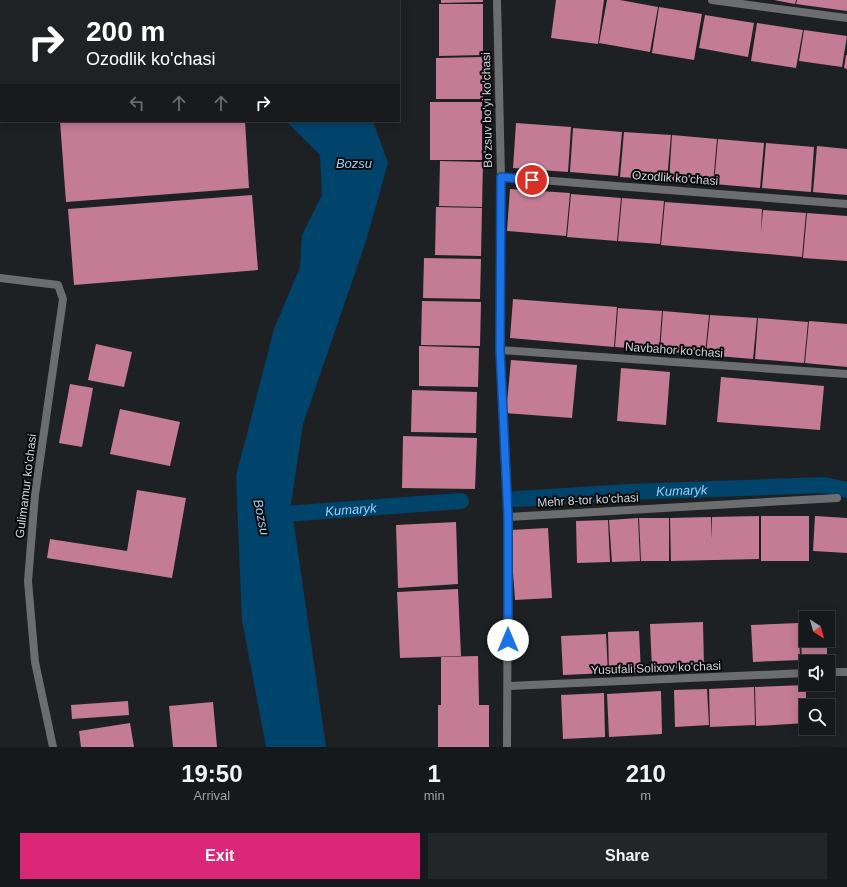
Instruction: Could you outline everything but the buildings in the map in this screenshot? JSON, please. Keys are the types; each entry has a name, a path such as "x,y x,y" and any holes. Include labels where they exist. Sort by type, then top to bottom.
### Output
{"street":[{"name":"Bo'zsuv bo'yi ko'chasi","path":"497,0 501,177 500,350 508,516 507,747"},
{"path":"712,0 847,18"},
{"name":"Ozodlik ko'chasi","path":"501,177 847,204"},
{"name":"Gulimamur ko'chasi","path":"0,278 58,285 63,299 35,495 28,581 35,662 53,747"},
{"name":"Navbahor ko'chasi","path":"500,350 847,374"},
{"name":"Mehr 8-tor ko'chasi","path":"508,516 837,498"},
{"path":"835,672 847,672"},
{"name":"Yusufali Solixov ko'chasi","path":"508,686 799,673"}],"water":[{"name":"Bozsu","path":"287,122 373,122 388,163 366,241 303,424 291,504 326,747 266,747 242,620 236,476 274,329 300,267 302,235 322,195 320,155"}],"waterway":[{"name":"Kumaryk","path":"516,499 628,492 824,485 847,490"},
{"name":"Kumaryk","path":"271,515 461,501"}],"route":[{"path":"508,640 508,516 500,350 501,177 532,180"}]}
